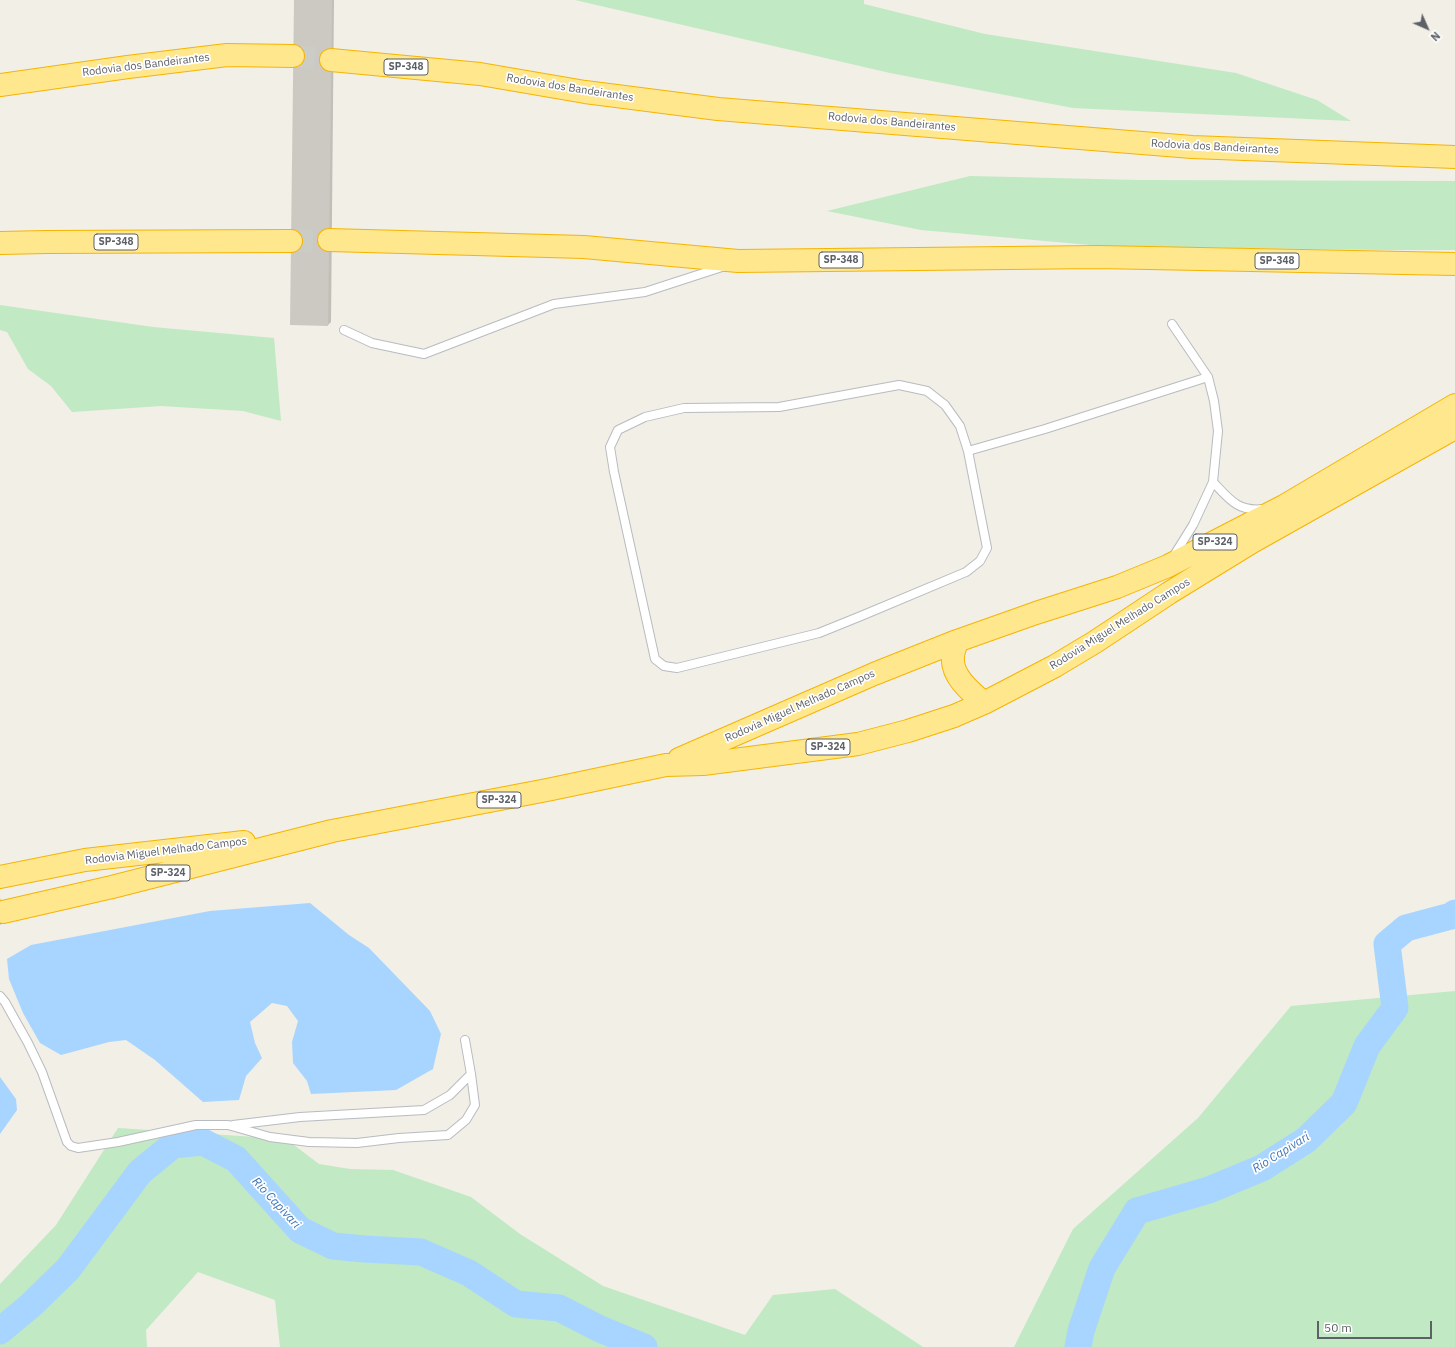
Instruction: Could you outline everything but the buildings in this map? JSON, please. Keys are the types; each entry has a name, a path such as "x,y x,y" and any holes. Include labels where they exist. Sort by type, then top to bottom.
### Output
{"highway":[{"name":"Rodovia dos Bandeirantes","path":"0,86 128,66 227,55 293,56"},
{"name":"Rodovia dos Bandeirantes","path":"331,60 480,74 584,92 718,108 1192,147 1455,157"},
{"name":"SP-348","path":"329,240 584,247 738,262 1098,258 1455,264"},
{"name":"SP-348","path":"0,243 291,241"},
{"name":"Rodovia Miguel Melhado Campos","path":"666,765 874,674 957,641 1116,587 1168,566 1284,506 1455,405"},
{"name":"Rodovia Miguel Melhado Campos","path":"3,912 112,887 332,831 547,790 666,765 703,764 858,744 915,729 954,716 984,703 1055,666 1252,542 1455,428"},
{"path":"957,641 953,656 954,669 970,692 984,703"},
{"name":"Rodovia Miguel Melhado Campos","path":"0,877 85,860 332,831"}],"lane":[{"path":"344,330 372,343 424,354 554,304 645,292 738,262"},
{"path":"1168,566 1193,525 1213,482 1218,432 1214,401 1208,377 1172,324"},
{"path":"968,451 1045,429 1208,377"},
{"path":"899,386 927,391 945,405 960,426 968,451 987,548 980,561 966,572 862,616 819,632 677,668 664,666 655,659 614,472 610,447 618,430 645,417 684,408 779,407 899,386"},
{"path":"1213,482 1233,503 1246,509 1261,510 1284,506"},
{"path":"0,996 5,1002 28,1043 42,1072 67,1142 71,1146 78,1148 118,1142 196,1125 228,1125 300,1117 424,1110 450,1095 471,1074"},
{"path":"228,1125 270,1137 309,1142 357,1144 399,1138 448,1135 466,1120 475,1105 465,1040"}],"green space":[{"path":"575,0 864,0 864,4 985,34 1236,73 1317,100 1351,121 1073,108 890,73"},
{"path":"970,176 1138,180 1455,181 1455,250 1102,246 921,230 827,211"},
{"path":"0,305 153,327 274,338 281,421 243,411 161,406 72,412 51,386 28,369 7,332 0,330"},
{"path":"1455,991 1455,1347 1014,1347 1073,1229 1198,1118 1291,1006"},
{"path":"118,1128 286,1139 319,1164 350,1169 393,1170 471,1197 520,1234 603,1286 745,1335 773,1295 835,1289 923,1347 280,1347 275,1300 198,1272 146,1330 147,1347 0,1347 0,1284 56,1225"}],"water":[{"path":"310,903 349,935 369,948 430,1011 441,1034 433,1069 396,1090 311,1094 307,1081 293,1063 292,1042 298,1021 287,1006 272,1003 250,1022 255,1043 262,1058 246,1076 239,1100 203,1102 155,1060 126,1040 109,1042 61,1055 40,1043 23,1013 9,979 7,959 31,945 210,911"},
{"path":"0,1077 16,1099 17,1110 0,1134"}],"waterway":[{"name":"Rio Capivari","path":"1078,1347 1081,1331 1102,1268 1137,1211 1209,1190 1262,1168 1306,1140 1344,1103 1367,1046 1395,1008 1387,944 1406,928 1451,916 1455,913"},
{"name":"Rio Capivari","path":"0,1331 30,1306 68,1269 140,1172 173,1145 203,1142 236,1159 300,1230 333,1246 421,1252 469,1273 516,1304 559,1308 600,1329 644,1347"}],"tunnel":[{"path":"293,56 331,60"},
{"path":"291,241 329,240"}]}
